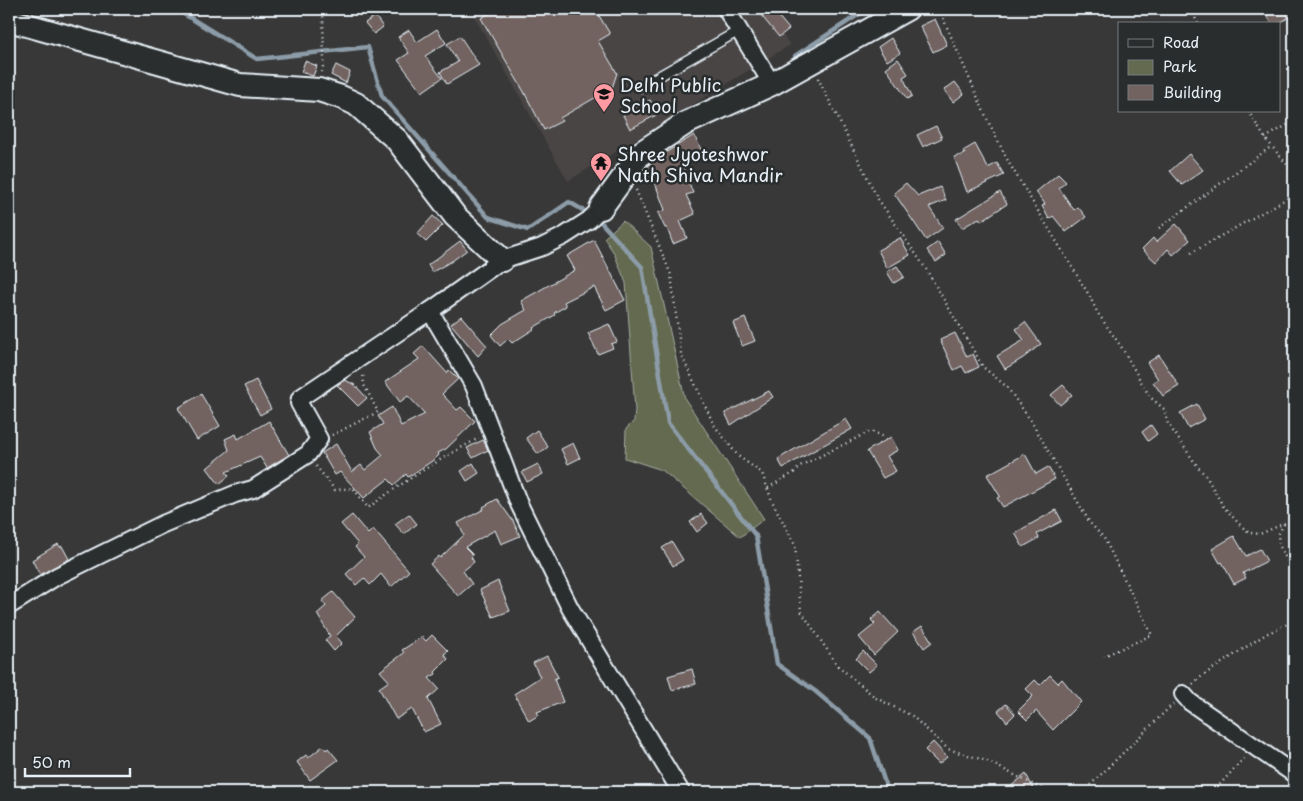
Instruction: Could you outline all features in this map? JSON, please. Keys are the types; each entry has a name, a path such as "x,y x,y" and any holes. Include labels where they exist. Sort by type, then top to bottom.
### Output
{"street":[{"path":"726,9 772,84"},
{"path":"9,606 58,576 163,524 235,494 253,489 308,454 319,439 299,403 300,398 502,260 542,247 564,236 595,214 642,152 686,123 772,84 907,9"},
{"path":"9,20 240,85 319,90 348,100 356,104 397,140 456,216 502,260"},
{"path":"430,311 474,386 519,504 570,608 681,792"},
{"path":"1183,694 1190,702 1294,774"}],"lane":[{"path":"640,87 740,30"}],"path":[{"path":"316,9 323,19 324,61"},
{"path":"939,9 988,121 1009,163 1097,312 1122,348 1150,397 1164,409 1168,424 1206,476 1223,506 1250,533 1260,534 1294,519"},
{"path":"1190,9 1197,22"},
{"path":"810,63 878,198 926,269 983,367 1007,387 1031,421 1090,523 1104,538 1116,561 1152,635 1104,656"},
{"path":"1249,112 1265,138 1294,173"},
{"path":"1265,138 1294,121"},
{"path":"1159,228 1272,146"},
{"path":"628,171 671,274 681,354 714,425 738,456 762,473 772,502 795,545 801,611 838,666 876,698 912,716 948,749 987,761 1048,792"},
{"path":"1191,253 1294,193"},
{"path":"363,356 364,385 370,393 378,412 331,436 319,439 313,463 335,490 353,488 368,508 398,485 425,468 491,431"},
{"path":"768,488 795,472 800,466 871,431 885,437"},
{"path":"1284,524 1278,535 1279,545 1294,574"},
{"path":"1213,792 1255,747"}],"shaded area":[{"name":"Delhi Public School","path":"470,9 765,9 790,45 568,181"}],"green space":[{"path":"623,221 651,247 685,399 764,519 740,537 662,470 625,458 626,429 634,421 635,410 626,283 614,253 604,238"}],"building":[{"path":"497,9 595,9 610,34 598,41 617,73 612,88 560,118 562,121 544,130 481,18"},
{"path":"766,9 772,9 789,29 779,37 760,14"},
{"path":"1263,9 1294,9 1294,14 1280,23 1271,22"},
{"path":"375,16 383,27 374,34 365,23"},
{"path":"935,19 947,45 933,52 920,26"},
{"path":"437,29 446,43 425,56 442,78 422,92 398,60 409,53 398,37 409,30 417,42"},
{"path":"460,36 479,65 447,84 440,72 458,62 447,44"},
{"path":"891,38 900,53 887,61 878,47"},
{"path":"898,59 908,74 903,77 912,96 907,99 886,68"},
{"path":"305,61 317,66 313,76 301,72"},
{"path":"336,65 350,72 346,83 331,75"},
{"path":"955,82 964,94 953,102 944,90"},
{"path":"650,100 658,114 630,129 623,115"},
{"path":"936,126 942,138 923,147 917,135"},
{"path":"694,135 703,153 682,165 693,193 686,195 695,214 680,221 687,238 673,244 667,228 665,228 658,213 665,210 652,175 643,179 641,175 650,164"},
{"path":"975,144 988,168 997,163 1004,175 967,192 954,157 965,154 963,151"},
{"path":"1189,154 1203,170 1182,185 1170,171"},
{"path":"1058,174 1066,182 1059,188 1074,210 1078,207 1086,217 1066,232 1053,216 1049,219 1042,206 1045,204 1036,192"},
{"path":"906,183 918,196 940,187 946,200 929,207 943,228 926,240 894,193"},
{"path":"1000,192 1007,204 981,221 979,218 962,228 956,219"},
{"path":"433,216 443,225 426,242 417,234"},
{"path":"1176,224 1190,240 1173,255 1168,249 1156,262 1142,249 1153,238 1156,242"},
{"path":"900,238 910,255 887,268 878,250"},
{"path":"594,240 625,300 606,310 594,287 564,302 566,306 554,313 555,315 512,343 508,339 500,346 491,335 502,324 526,310 521,301 575,270 567,256"},
{"path":"460,241 467,250 432,272 428,265"},
{"path":"938,242 946,255 936,262 927,250"},
{"path":"897,266 904,277 894,283 887,272"},
{"path":"461,316 487,346 478,356 451,324"},
{"path":"745,318 755,341 742,346 733,323"},
{"path":"1025,322 1041,344 1005,369 997,356 1024,340 1016,329"},
{"path":"609,324 617,342 611,344 613,348 598,354 588,333"},
{"path":"955,333 967,357 973,354 979,367 966,373 962,366 954,370 940,340"},
{"path":"423,346 447,373 449,370 458,379 442,394 457,410 461,407 475,421 446,449 438,453 439,455 435,459 408,477 406,474 394,485 388,479 364,498 340,472 335,475 322,453 336,444 352,472 361,465 365,470 383,455 377,448 370,432 383,424 378,416 392,407 401,426 425,414 408,396 400,402 385,382 419,359 414,354"},
{"path":"1159,355 1179,386 1163,396 1153,382 1158,379 1147,363"},
{"path":"256,380 271,409 260,415 244,386"},
{"path":"345,380 355,385 367,398 358,406 337,385"},
{"path":"1063,385 1072,395 1060,405 1051,395"},
{"path":"769,391 773,397 731,425 725,413"},
{"path":"201,394 220,426 197,440 178,408"},
{"path":"1197,404 1205,419 1188,428 1180,413"},
{"path":"846,419 852,429 783,468 778,459"},
{"path":"269,421 289,455 267,468 260,457 226,472 229,476 219,484 207,468 229,450 225,439 236,434 238,439"},
{"path":"1151,425 1157,434 1148,441 1142,432"},
{"path":"537,430 548,447 538,454 526,438"},
{"path":"891,437 898,450 887,456 896,471 883,478 867,451"},
{"path":"483,440 488,450 473,458 467,448"},
{"path":"573,443 580,458 568,464 561,449"},
{"path":"1025,454 1036,474 1048,467 1055,479 1003,507 997,498 1000,496 987,475"},
{"path":"473,463 479,473 467,481 461,471"},
{"path":"538,464 543,474 527,482 522,472"},
{"path":"497,499 513,521 520,536 501,544 495,530 465,547 473,555 471,557 474,562 463,571 472,584 458,596 430,564 439,556 440,558 464,535 458,523 484,509 483,507"},
{"path":"1056,510 1062,521 1037,534 1039,538 1023,547 1015,533"},
{"path":"409,514 417,524 404,534 395,524"},
{"path":"701,514 708,523 697,532 690,522"},
{"path":"352,515 368,534 373,529 409,571 391,587 381,574 370,585 364,578 356,585 346,574 364,557 355,547 358,544 341,524"},
{"path":"1234,536 1246,556 1260,549 1267,561 1243,573 1246,578 1234,584 1222,562 1220,563 1212,549"},
{"path":"672,542 683,560 673,566 662,548"},
{"path":"58,544 60,547 62,546 69,559 40,575 32,560"},
{"path":"498,581 510,611 493,617 480,590"},
{"path":"333,592 355,617 336,636 342,643 334,651 325,640 330,636 317,614 326,606 322,601"},
{"path":"880,612 898,632 874,655 859,637 875,624 871,620"},
{"path":"922,626 932,642 924,648 913,632"},
{"path":"432,635 448,651 444,654 448,659 435,672 436,674 429,678 439,689 428,699 441,724 424,732 412,709 396,719 379,688 389,681 380,671 404,653 402,650 422,637 426,641"},
{"path":"863,651 877,665 869,672 856,659"},
{"path":"547,656 558,677 554,679 563,702 537,712 539,715 529,721 514,694 540,677 533,663"},
{"path":"692,669 696,684 672,690 668,676"},
{"path":"1050,675 1058,683 1062,679 1081,702 1053,730 1036,711 1027,720 1018,711 1033,696 1026,689 1035,680 1040,685"},
{"path":"1006,704 1015,714 1007,722 998,711"},
{"path":"933,742 947,757 939,764 925,750"},
{"path":"323,746 326,750 328,748 338,760 310,780 297,762 306,755 308,758"},
{"path":"1026,774 1035,792 1004,792"}],"waterway":[{"path":"176,9 257,59 368,47 382,96 488,217 528,230 569,202 598,219 642,267 668,423 756,536 777,664 815,691 870,738 888,792"},
{"path":"795,56 867,9"}],"place":[{"name":"Delhi Public School","path":"604,113"},
{"name":"Shree Jyoteshwor Nath Shiva Mandir","path":"601,182"}]}
